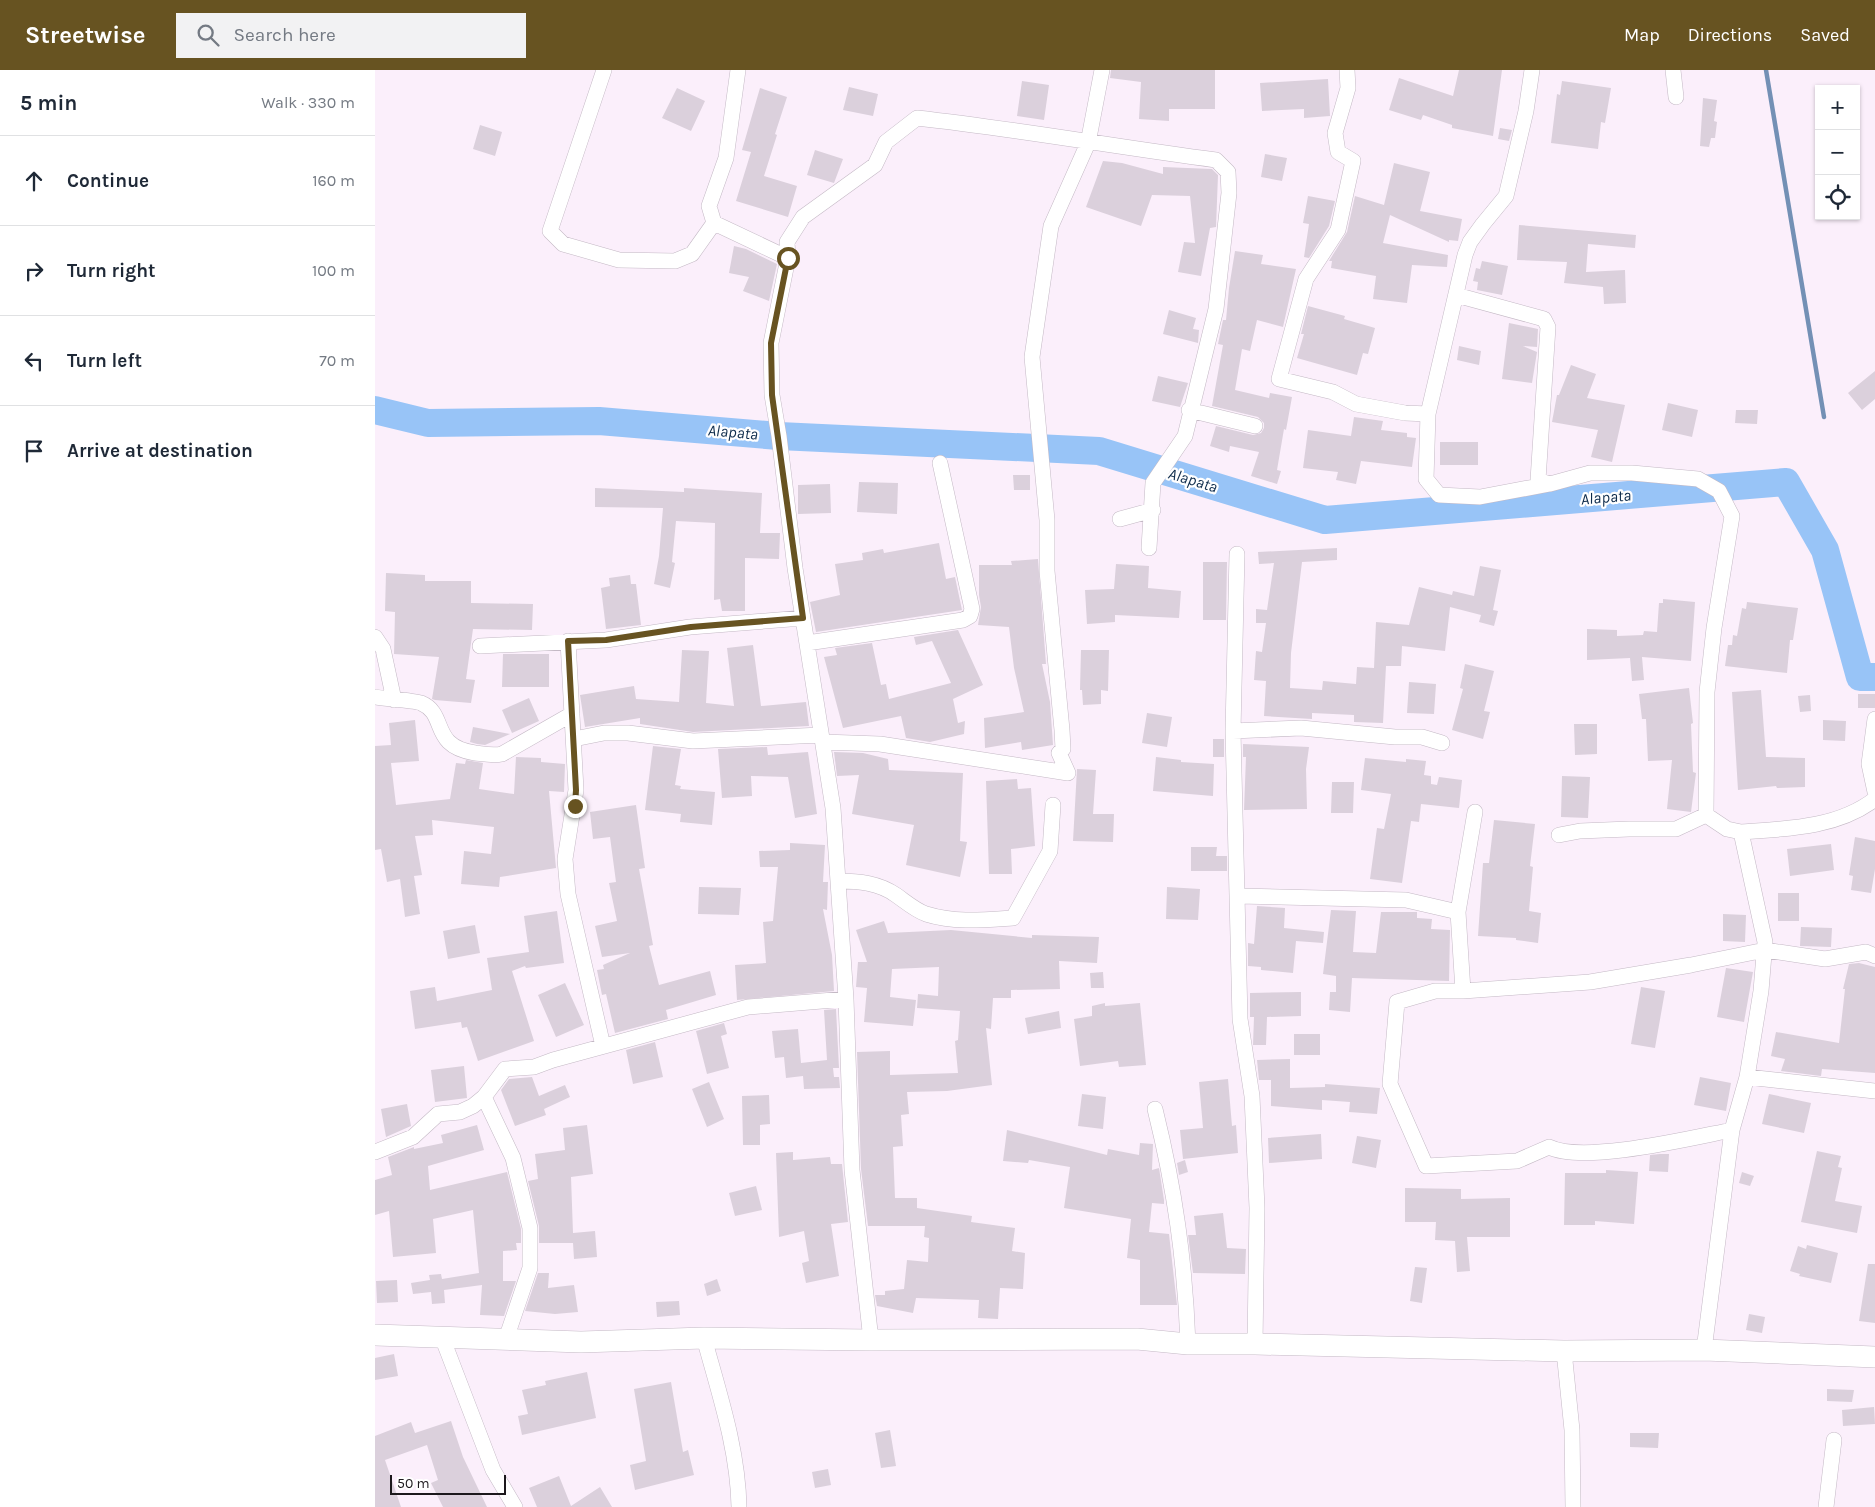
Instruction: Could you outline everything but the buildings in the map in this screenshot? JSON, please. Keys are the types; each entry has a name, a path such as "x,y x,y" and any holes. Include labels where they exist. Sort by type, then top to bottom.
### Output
{"main road":[{"path":"375,1335 581,1342 704,1338 871,1340 1137,1339 1188,1344 1564,1351 1704,1350 1875,1357"}],"street":[{"path":"604,70 550,231 563,244 619,260 675,261 692,254 714,222"},
{"path":"737,70 726,158 709,206 714,222 788,258"},
{"path":"573,740 604,733 628,732 693,742 822,739 880,744 1068,773 1059,753 1063,749 1062,730 1047,572 1047,520 1031,357 1051,226 1088,143 1102,70"},
{"path":"1347,70 1347,88 1335,133 1338,152 1353,161 1350,178 1338,230 1306,279 1279,379 1333,392 1356,404 1405,413 1428,414"},
{"path":"1532,70 1526,111 1506,196 1470,242 1465,255 1428,414 1426,479 1439,495 1480,497 1550,484 1590,473 1632,473 1698,479 1719,491 1732,516 1724,552 1707,692 1706,815"},
{"path":"1673,70 1676,97"},
{"path":"871,1340 852,1170 846,999 833,808 803,618 772,395 771,343 788,258 787,242 803,217 875,165 886,142 917,118 1001,128 1088,143 1216,160 1228,172 1229,194 1216,309 1189,410 1185,436 1153,483 1153,510 1149,548"},
{"path":"1457,295 1544,319 1548,328 1537,468 1538,480 1550,484"},
{"path":"1189,410 1255,426"},
{"path":"807,643 963,620 969,616 972,609 940,463"},
{"path":"1120,519 1153,510"},
{"path":"1237,554 1233,731 1240,1019 1251,1096 1257,1208 1255,1344"},
{"path":"480,646 606,640 691,627 803,618"},
{"path":"375,637 383,648 394,700"},
{"path":"568,641 576,790 565,859 568,894 603,1046"},
{"path":"375,697 420,703 430,709 449,744 461,750 495,756 502,754 572,714"},
{"path":"1875,719 1869,764 1875,792"},
{"path":"1233,731 1301,728 1395,737 1422,736 1441,743"},
{"path":"1706,815 1727,829 1741,832 1796,828 1861,810 1875,799"},
{"path":"838,881 859,881 875,885 925,913 966,921 1013,918 1050,851 1053,805"},
{"path":"1463,991 1458,912 1475,812"},
{"path":"1559,835 1580,831 1619,829 1676,829 1706,815"},
{"path":"1704,1350 1732,1130 1747,1077 1761,991 1765,950 1757,902 1741,832"},
{"path":"1238,896 1406,900 1458,912"},
{"path":"1732,1130 1667,1143 1585,1153 1560,1152 1549,1147 1517,1161 1426,1166 1390,1084 1397,1002 1435,991 1463,991 1590,982 1765,950 1825,959 1866,952 1875,954"},
{"path":"375,1152 413,1137 439,1114 460,1112 484,1097 505,1069 534,1067 553,1060 748,1007 846,999"},
{"path":"1747,1077 1875,1091"},
{"path":"484,1097 513,1158 530,1228 530,1268 506,1339"},
{"path":"1155,1109 1171,1175 1181,1241 1188,1344"},
{"path":"442,1337 493,1470 515,1507"},
{"path":"704,1338 733,1446 739,1478 739,1507"},
{"path":"1564,1351 1571,1430 1573,1507"},
{"path":"1826,1507 1834,1440"}],"waterway":[{"path":"1766,70 1824,417"},
{"name":"Alapata","path":"375,410 428,423 599,421 779,436 1099,451 1325,520 1786,482 1825,550 1860,677 1875,677"}],"route":[{"path":"575,806 576,790 568,641 606,640 691,627 803,618 772,395 771,343 788,258"}]}
